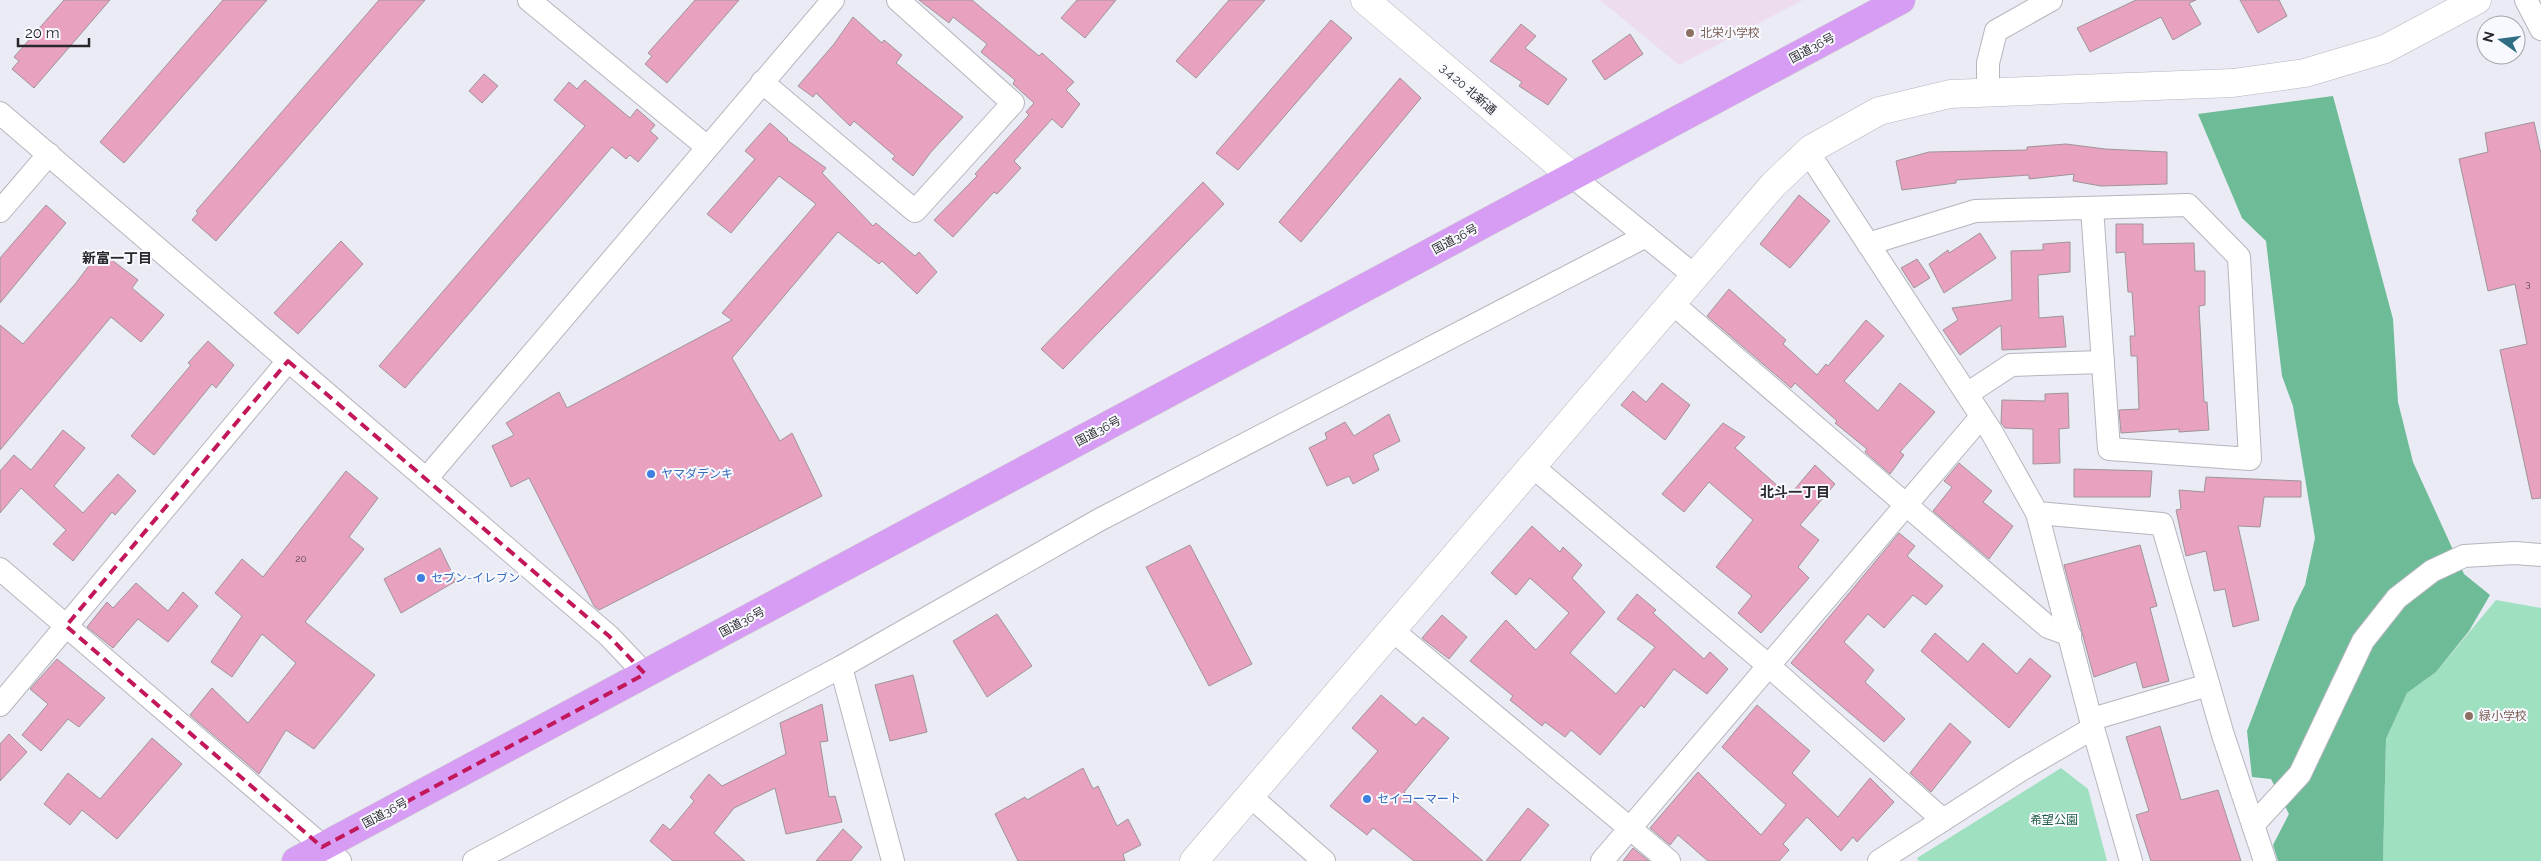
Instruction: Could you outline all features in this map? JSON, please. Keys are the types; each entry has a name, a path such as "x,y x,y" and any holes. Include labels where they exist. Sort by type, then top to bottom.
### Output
{"highway":[{"name":"国道36号","path":"296,861 331,854 645,674 1901,0"}],"street":[{"path":"529,0 707,147"},
{"path":"426,479 833,0"},
{"path":"762,82 915,211 1013,102 898,0"},
{"name":"3.4.20 北新通","path":"1365,0 1572,176"},
{"path":"1988,92 1988,63 1996,31 2051,0"},
{"path":"1194,861 1773,185 1808,152 1843,130 1879,111 1950,94 2233,83 2305,73 2385,49 2477,0"},
{"path":"2526,0 2541,29"},
{"path":"0,114 49,154 609,636 645,674"},
{"path":"1808,152 1967,394 2037,513 2130,861"},
{"path":"0,211 49,154"},
{"path":"1572,176 1695,276"},
{"path":"1868,244 1975,211 2188,205 2239,257 2250,459 2109,449 2092,208"},
{"path":"474,861 841,667 1099,520 1646,236"},
{"path":"1672,304 2048,626 2070,635"},
{"path":"0,705 288,361"},
{"path":"1967,394 2011,365 2103,362"},
{"path":"1602,861 1981,417"},
{"path":"1532,466 1769,666 1943,820"},
{"path":"2037,513 2162,524 2208,685 2265,861"},
{"path":"2253,826 2300,774 2363,641 2397,598 2432,571 2464,556 2514,553 2541,555"},
{"path":"0,569 331,854"},
{"path":"1392,630 1669,861"},
{"path":"841,667 894,861"},
{"path":"1888,859 1943,820 2092,724 2208,685"},
{"path":"1250,796 1324,861"}],"highlighted area":[{"path":"288,361 609,636 645,674 322,847 66,626"}],"shaded area":[{"name":"北栄小学校","path":"1600,0 1803,0 1679,65"}],"green space":[{"path":"2333,96 2393,319 2398,402 2413,462 2464,574 2490,595 2469,631 2436,672 2407,693 2386,739 2383,861 2278,861 2273,845 2289,814 2271,779 2252,777 2247,731 2294,607 2305,585 2315,538 2293,406 2282,376 2266,241 2242,218 2198,114"},
{"name":"緑小学校","path":"2496,600 2541,608 2541,861 2383,861 2386,739 2407,693 2436,672"},
{"name":"希望公園","path":"2061,768 2088,789 2107,861 1919,861 1917,858"}],"building":[{"path":"64,0 110,0 34,88 12,69 19,61 14,57"},
{"path":"223,0 267,0 124,163 100,142"},
{"path":"379,0 425,0 216,241 192,220 198,213 196,211"},
{"path":"695,0 739,0 667,83 645,64 652,56 648,53"},
{"path":"919,0 972,0 1039,56 1042,53 1074,82 1066,90 1080,104 1062,128 1052,119 1014,161 1021,168 997,194 994,192 953,237 934,220 977,176 975,174 1029,115 1026,112 1034,103 1013,84 1015,80 981,52 987,44 953,17 949,23"},
{"path":"1077,0 1116,0 1085,38 1061,18"},
{"path":"1229,0 1265,0 1196,78 1176,61"},
{"path":"2136,0 2196,0 2189,3 2201,24 2173,40 2161,17 2090,52 2077,28"},
{"path":"2240,0 2279,0 2287,16 2258,33"},
{"path":"853,17 882,43 884,40 902,55 896,63 963,117 931,152 913,176 892,159 895,156 854,121 850,126 816,93 813,97 798,86 834,44"},
{"path":"1331,20 1352,38 1238,170 1216,153"},
{"path":"1521,24 1536,36 1525,48 1567,79 1548,105 1519,86 1522,82 1490,61"},
{"path":"1630,34 1643,54 1605,80 1592,61"},
{"path":"484,74 498,86 482,103 469,91"},
{"path":"1400,78 1421,98 1301,242 1279,222"},
{"path":"585,80 630,118 637,109 655,125 650,131 658,138 638,162 630,155 626,159 612,147 405,388 379,366 585,126 554,100 569,82 577,89"},
{"path":"2534,122 2541,154 2541,498 2532,499 2500,350 2527,344 2515,284 2488,291 2459,159 2488,152 2485,133"},
{"path":"770,123 787,140 826,168 822,173 873,226 876,223 915,256 919,252 937,272 917,294 882,261 879,264 838,232 732,358 780,441 792,433 822,496 599,610 594,606 529,478 511,487 492,446 514,435 506,423 559,392 567,408 732,320 722,313 816,204 779,176 731,233 707,214 755,159 745,151"},
{"path":"2066,144 2105,149 2167,152 2167,184 2101,186 2073,181 2074,174 2029,179 2029,175 1956,180 1956,183 1902,190 1896,161 1929,152 2027,150 2027,147"},
{"path":"1203,182 1224,204 1063,369 1041,349"},
{"path":"1799,195 1830,221 1790,268 1760,244"},
{"path":"46,205 66,223 0,303 0,258"},
{"path":"2116,224 2143,224 2143,244 2194,243 2195,271 2205,271 2205,305 2199,306 2204,402 2207,402 2209,430 2179,432 2179,429 2121,433 2119,410 2139,409 2137,356 2131,356 2130,336 2135,336 2132,292 2128,292 2125,252 2116,253"},
{"path":"1980,233 1996,258 1944,293 1929,264 1948,250 1949,253"},
{"path":"341,241 363,264 298,334 274,313"},
{"path":"2070,242 2070,272 2038,275 2039,318 2063,316 2066,347 2002,350 2001,325 1960,355 1943,330 1958,320 1952,308 2012,300 2011,251 2043,250 2043,244"},
{"path":"100,251 138,280 132,288 164,315 141,342 111,317 0,450 0,325 23,344 76,283"},
{"path":"1917,259 1930,278 1914,288 1901,268"},
{"path":"1729,289 1786,340 1783,344 1817,375 1826,364 1828,366 1866,320 1884,336 1844,381 1878,411 1900,383 1935,412 1900,452 1904,455 1890,474 1865,452 1867,449 1835,423 1837,421 1795,383 1791,388 1707,316"},
{"path":"208,341 234,365 216,388 212,384 154,455 131,436 191,365 188,363"},
{"path":"1662,383 1690,405 1665,440 1621,405 1633,391 1646,402"},
{"path":"2068,393 2069,428 2059,429 2060,463 2033,464 2033,429 2005,428 2001,423 2002,400 2045,401 2045,394"},
{"path":"1389,414 1400,441 1373,455 1379,470 1353,484 1349,476 1327,486 1309,448 1327,439 1325,433 1345,422 1354,436"},
{"path":"1723,423 1745,437 1735,448 1789,496 1815,465 1835,484 1800,525 1819,540 1798,567 1809,578 1761,633 1738,613 1752,596 1716,567 1753,520 1709,482 1684,512 1662,494"},
{"path":"63,430 85,448 54,486 83,513 118,474 136,491 115,515 112,512 73,561 53,544 66,530 21,488 0,513 0,471 14,455 31,470"},
{"path":"1959,463 1992,491 1983,502 2013,526 1989,559 1933,511 1952,487 1944,481"},
{"path":"2074,469 2152,471 2150,497 2074,497"},
{"path":"346,471 378,498 349,537 364,549 305,622 375,675 314,749 286,730 259,774 190,715 212,688 248,723 296,663 262,634 232,677 211,662 242,616 215,593 242,559 263,577"},
{"path":"2206,477 2301,481 2301,497 2264,497 2260,527 2238,526 2259,620 2233,627 2225,589 2214,591 2206,551 2186,556 2176,510 2181,509 2179,490 2204,492"},
{"path":"1532,526 1560,552 1563,547 1582,565 1572,578 1605,612 1570,653 1616,694 1655,647 1617,619 1637,594 1656,610 1653,613 1704,659 1710,652 1728,669 1707,694 1674,669 1644,708 1641,705 1600,755 1571,730 1565,737 1545,722 1542,726 1510,700 1513,696 1470,661 1506,620 1536,650 1569,613 1530,578 1516,595 1491,573"},
{"path":"1899,533 1915,546 1907,556 1943,586 1926,605 1913,595 1884,628 1868,614 1844,642 1874,670 1865,682 1905,719 1884,742 1791,663"},
{"path":"1190,545 1252,664 1209,686 1146,567"},
{"path":"2140,545 2157,606 2150,608 2169,681 2143,688 2136,662 2094,677 2064,565"},
{"path":"440,548 456,581 401,613 384,579"},
{"path":"136,583 168,611 183,592 198,606 168,642 138,619 113,648 87,627 107,602 113,608"},
{"path":"997,614 1032,666 987,697 953,641"},
{"path":"1442,615 1467,637 1449,659 1422,638"},
{"path":"1935,633 1968,662 1983,643 2017,674 2030,658 2051,676 2009,728 1921,651"},
{"path":"57,659 105,698 79,727 68,719 41,751 22,735 48,704 30,689"},
{"path":"913,675 927,732 890,741 875,685"},
{"path":"1381,695 1416,725 1423,717 1449,738 1404,792 1483,861 1414,861 1373,828 1367,835 1330,806 1378,751 1352,728"},
{"path":"822,704 828,741 820,742 829,797 835,796 842,822 786,834 775,788 734,808 714,833 745,861 673,861 650,841 663,824 670,830 694,801 690,797 709,774 722,786 786,754 780,723"},
{"path":"1757,705 1810,751 1792,773 1838,817 1870,778 1894,802 1857,842 1853,837 1841,851 1807,817 1783,844 1789,850 1779,861 1708,861 1678,835 1670,845 1650,828 1698,772 1761,835 1786,805 1722,747"},
{"path":"1950,723 1971,742 1931,792 1910,773"},
{"path":"2160,726 2181,800 2218,790 2241,861 2151,861 2136,815 2149,811 2126,737"},
{"path":"9,734 27,752 0,781 0,744"},
{"path":"152,738 182,764 117,839 82,810 70,825 44,804 68,773 100,799"},
{"path":"1083,768 1093,789 1098,786 1117,826 1128,819 1141,845 1123,854 1125,861 1018,861 995,814 1025,797 1027,800"},
{"path":"1528,808 1549,825 1520,861 1486,861"},
{"path":"843,829 862,847 851,861 816,861"},
{"path":"1633,848 1649,861 1623,861"}],"place":[{"name":"北栄小学校","path":"1690,33"},
{"name":"ヤマダデンキ","path":"651,474"},
{"name":"セブン-イレブン","path":"421,578"},
{"name":"緑小学校","path":"2469,716"},
{"name":"セイコーマート","path":"1367,799"}],"district":[{"name":"新富一丁目","path":"117,258"},
{"name":"北斗一丁目","path":"1795,492"}]}
